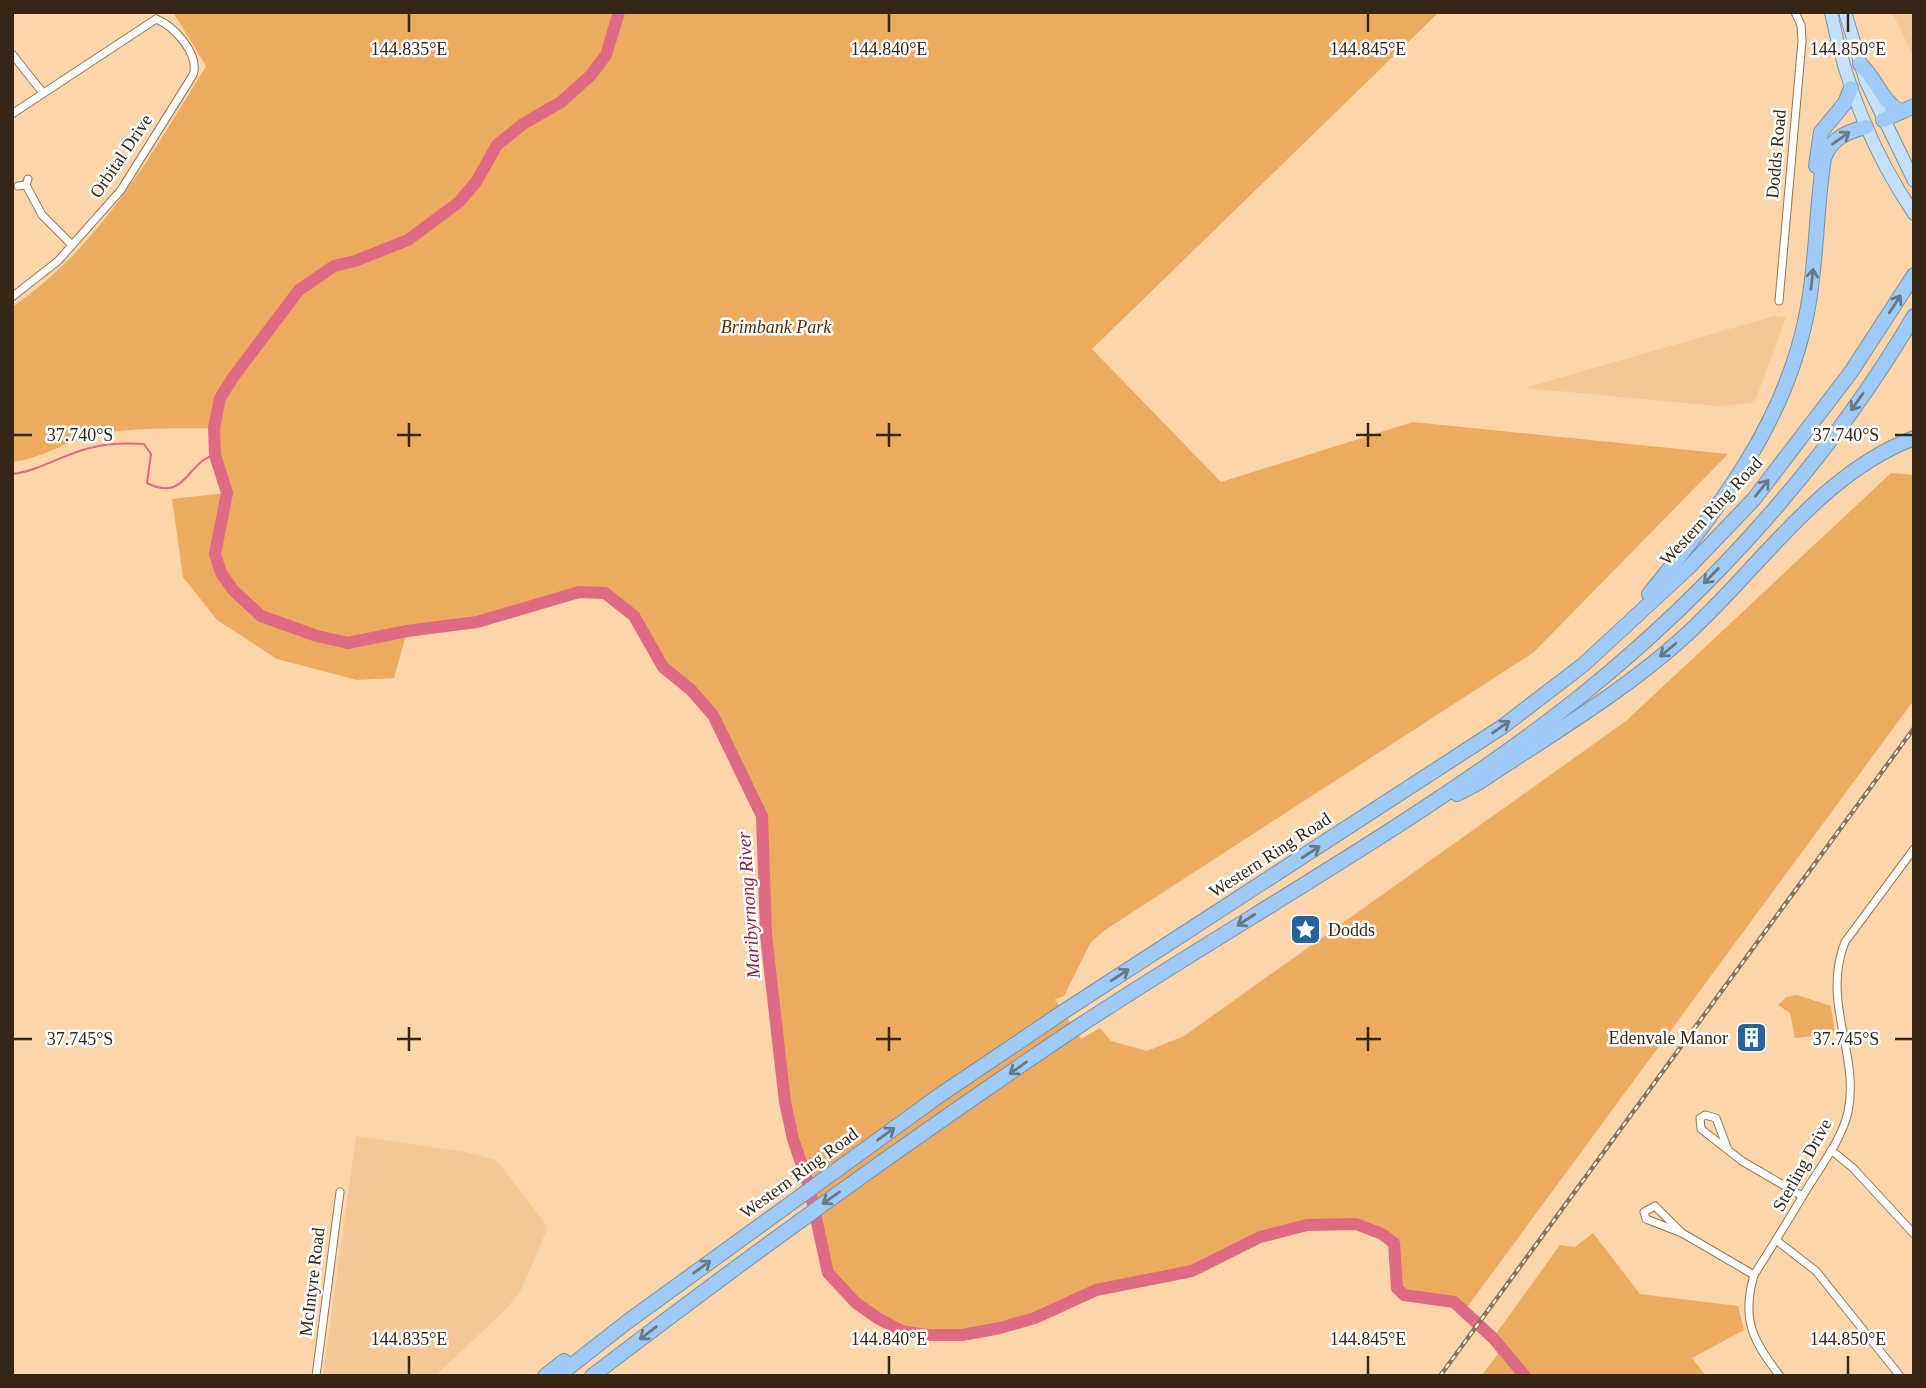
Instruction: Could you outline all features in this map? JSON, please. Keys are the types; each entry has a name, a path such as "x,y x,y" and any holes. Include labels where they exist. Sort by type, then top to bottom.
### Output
{"highway":[{"path":"1860,64 1871,74 1889,104 1907,109"},
{"path":"1815,247 1819,139 1825,125 1847,100 1851,88"},
{"path":"1883,120 1907,109"},
{"path":"1609,640 1712,513 1759,444 1781,399 1800,341 1811,292 1827,150 1842,135 1866,127"},
{"name":"Western Ring Road","path":"558,1376 627,1322 849,1160 1063,1012 1502,727 1583,666 1689,566 1754,499 1844,382 1914,275"},
{"path":"592,1376 788,1228 1074,1030 1407,819 1580,696 1676,612 1807,470 1856,404 1914,316"},
{"path":"1407,819 1478,783 1660,657 1734,590 1829,489 1861,464 1914,438"},
{"path":"545,1376 585,1345 627,1322"}],"main road":[{"path":"1831,12 1851,88 1866,127 1896,186 1914,214"},
{"path":"1845,12 1860,64 1883,120 1914,181"},
{"path":"1866,127 1883,120"}],"street":[{"name":"Dodds Road","path":"1779,301 1803,36 1795,12"},
{"path":"12,114 156,15"},
{"name":"Orbital Drive","path":"12,297 34,282 72,245 121,190 192,75 193,58 172,28 156,15"},
{"path":"12,54 43,93"},
{"path":"24,183 42,215 72,245"},
{"name":"Sterling Drive","path":"1780,1376 1752,1336 1748,1309 1754,1275 1831,1150 1848,1112 1848,1073 1835,980 1839,958 1852,933 1914,849"},
{"path":"1906,860 1914,866"},
{"path":"1728,1150 1716,1118 1704,1115 1700,1118 1702,1129 1728,1150 1802,1196"},
{"path":"1831,1150 1853,1168 1914,1234"},
{"name":"McIntyre Road","path":"316,1376 340,1192"},
{"path":"1682,1233 1655,1206 1644,1212 1646,1219 1682,1233 1754,1275"},
{"path":"1776,1240 1815,1271 1900,1376"}],"shaded area":[{"path":"1892,12 1914,12 1914,58 1908,45"},
{"path":"1774,316 1786,317 1756,399 1751,403 1718,406 1525,388"},
{"path":"356,1136 466,1152 496,1160 548,1227 520,1292 504,1311 435,1376 323,1376"}],"green space":[{"name":"Brimbank Park","path":"173,12 1439,12 1092,349 1221,482 1413,422 1728,454 1534,652 1105,930 1091,942 1064,996 1055,999 1081,1039 1100,1028 1111,1041 1147,1051 1184,1036 1626,721 1891,473 1914,475 1914,700 1465,1310 1448,1303 1408,1296 1401,1292 1394,1278 1393,1243 1379,1234 1346,1224 1311,1223 1261,1236 1193,1271 1098,1290 1009,1327 982,1333 929,1334 879,1320 857,1305 831,1278 823,1253 810,1187 792,1134 772,1010 765,921 766,845 758,805 718,723 702,700 665,669 638,625 621,604 596,593 579,592 477,622 407,631 394,678 357,680 277,659 217,620 183,577 172,499 226,493 215,455 214,428 149,429 100,434 12,462 12,307 71,257 97,228 144,165 206,66"},
{"path":"1797,995 1831,1006 1835,1034 1795,1038 1790,1013 1778,1005 1786,997"},
{"path":"1593,1233 1640,1294 1738,1306 1744,1330 1692,1358 1706,1376 1481,1376 1502,1349 1493,1338 1560,1245 1575,1247"}],"waterway":[{"name":"Maribyrnong River","path":"619,12 606,55 590,76 561,102 523,124 497,145 476,182 459,202 408,240 355,261 334,266 299,290 234,376 220,398 214,428 215,455 227,493 215,554 221,573 233,590 261,616 317,636 348,643 407,631 477,622 579,592 605,593 634,616 663,667 691,690 713,715 762,816 766,935 785,1102 793,1139 809,1186 828,1273 856,1303 879,1319 902,1331 924,1335 962,1335 1000,1328 1035,1318 1096,1290 1192,1271 1260,1237 1307,1225 1356,1224 1382,1234 1394,1243 1397,1288 1404,1295 1454,1302 1493,1338 1525,1376"},
{"path":"12,474 32,470 97,446 144,444 151,454 147,483 160,488 170,488 178,485 198,465 215,455"}],"railway":[{"path":"1440,1376 1914,728"}],"place":[{"name":"Dodds","path":"1305,930"},
{"name":"Edenvale Manor","path":"1751,1038"}]}
